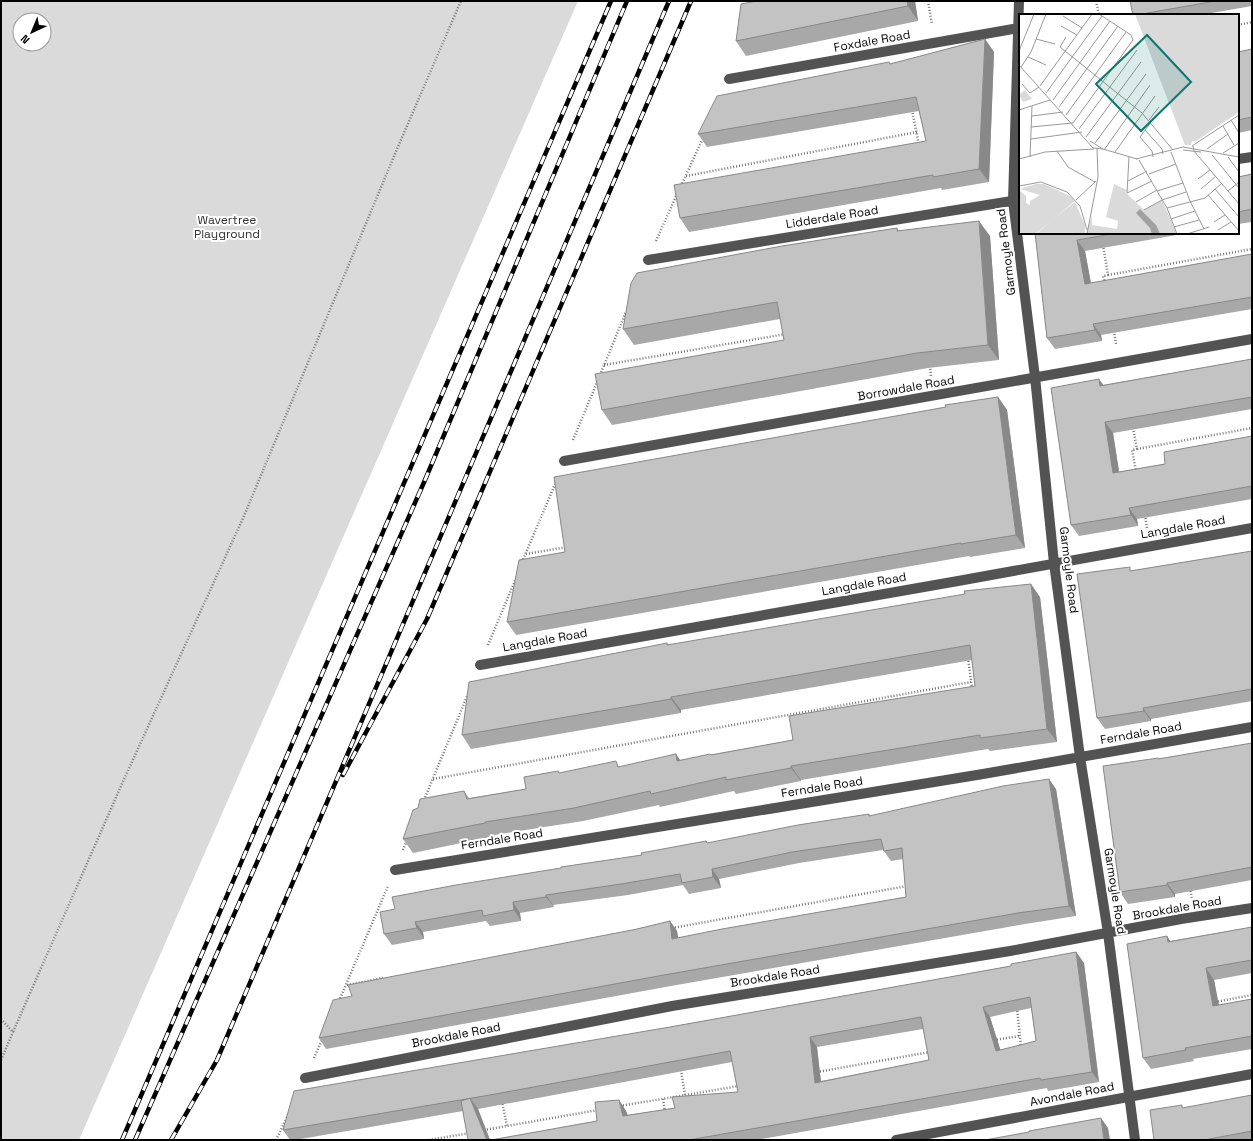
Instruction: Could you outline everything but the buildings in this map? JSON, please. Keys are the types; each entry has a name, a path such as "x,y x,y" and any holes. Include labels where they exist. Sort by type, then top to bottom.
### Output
{"street":[{"name":"Garmoyle Road","path":"1019,1 1016,200 1019,230"},
{"name":"Foxdale Road","path":"729,79 1019,28"},
{"path":"1239,159 1252,157"},
{"name":"Lidderdale Road","path":"648,260 1016,200"},
{"name":"Garmoyle Road","path":"1019,234 1054,563 1080,757 1108,933 1135,1140"},
{"name":"Borrowdale Road","path":"564,461 1252,339"},
{"name":"Langdale Road","path":"480,665 1252,528"},
{"name":"Ferndale Road","path":"395,870 1080,757 1252,727"},
{"name":"Brookdale Road","path":"305,1078 672,1006 1010,952 1252,908"},
{"name":"Avondale Road","path":"896,1140 1002,1122 1129,1096 1252,1074"}],"path":[{"path":"1,1060 121,786 244,516 400,142 461,1"},
{"path":"928,1 935,42"},
{"path":"1096,1 1099,14"},
{"path":"1239,25 1252,22"},
{"path":"912,109 919,147"},
{"path":"685,176 917,132"},
{"path":"648,260 704,135"},
{"path":"1102,240 1108,274"},
{"path":"1106,290 1103,276 1108,274 1252,249"},
{"path":"520,568 628,309"},
{"path":"1113,326 1120,362"},
{"path":"604,365 791,333"},
{"path":"930,365 934,396"},
{"path":"1133,427 1137,449"},
{"path":"1136,472 1132,450 1252,428"},
{"path":"1144,509 1151,546"},
{"path":"526,554 573,546"},
{"path":"480,665 517,574"},
{"path":"967,651 972,690"},
{"path":"433,778 971,682"},
{"path":"421,807 468,693"},
{"path":"337,1006 409,835"},
{"path":"1189,880 1196,917"},
{"path":"667,929 910,886"},
{"path":"347,985 386,978"},
{"path":"1213,1002 1252,995"},
{"path":"1016,1005 1022,1052"},
{"path":"1,1019 13,1032"},
{"path":"305,1078 324,1035"},
{"path":"988,1041 1020,1036"},
{"path":"810,1073 934,1051"},
{"path":"680,1066 686,1095"},
{"path":"616,1107 740,1085"},
{"path":"500,1095 507,1126"},
{"path":"663,1099 666,1113"},
{"path":"478,1131 601,1110"},
{"path":"276,1140 289,1113"},
{"path":"429,1140 471,1133"}],"green space":[{"name":"Wavertree Playground","path":"1,1 578,1 79,1140 1,1140"}],"railway":[{"path":"122,1140 611,1"},
{"path":"135,1140 425,480 627,1"},
{"path":"171,1140 217,1060 669,1"},
{"path":"343,775 427,619 691,1"}]}
